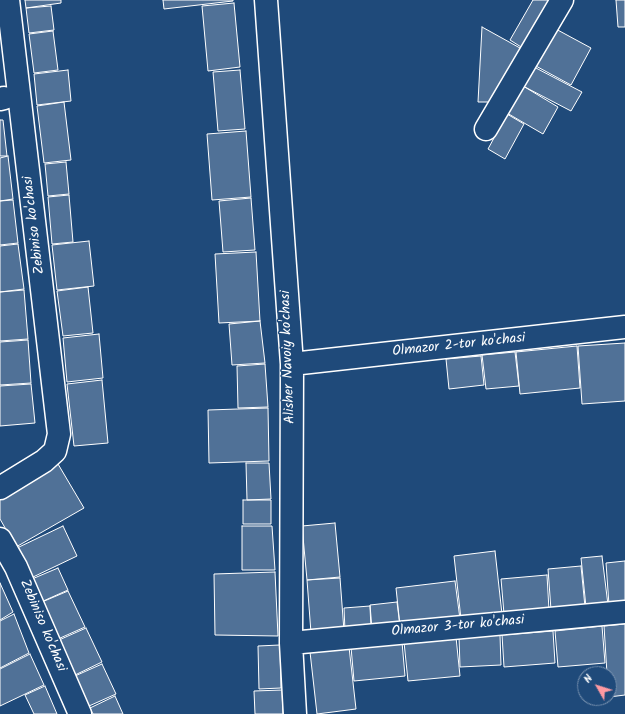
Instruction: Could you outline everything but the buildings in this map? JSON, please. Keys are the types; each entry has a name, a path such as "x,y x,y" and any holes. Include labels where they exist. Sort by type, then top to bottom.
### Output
{"street":[{"name":"Zebiniso ko'chasi","path":"0,488 44,462 55,451 59,434 8,0"},
{"name":"Alisher Navoiy ko'chasi","path":"266,0 292,364 291,643 295,714"},
{"path":"486,129 562,0"},
{"name":"Olmazor 2-tor ko'chasi","path":"292,364 625,327"},
{"name":"Zebiniso ko'chasi","path":"0,539 16,567 80,714"},
{"name":"Olmazor 3-tor ko'chasi","path":"291,643 625,612"}]}
